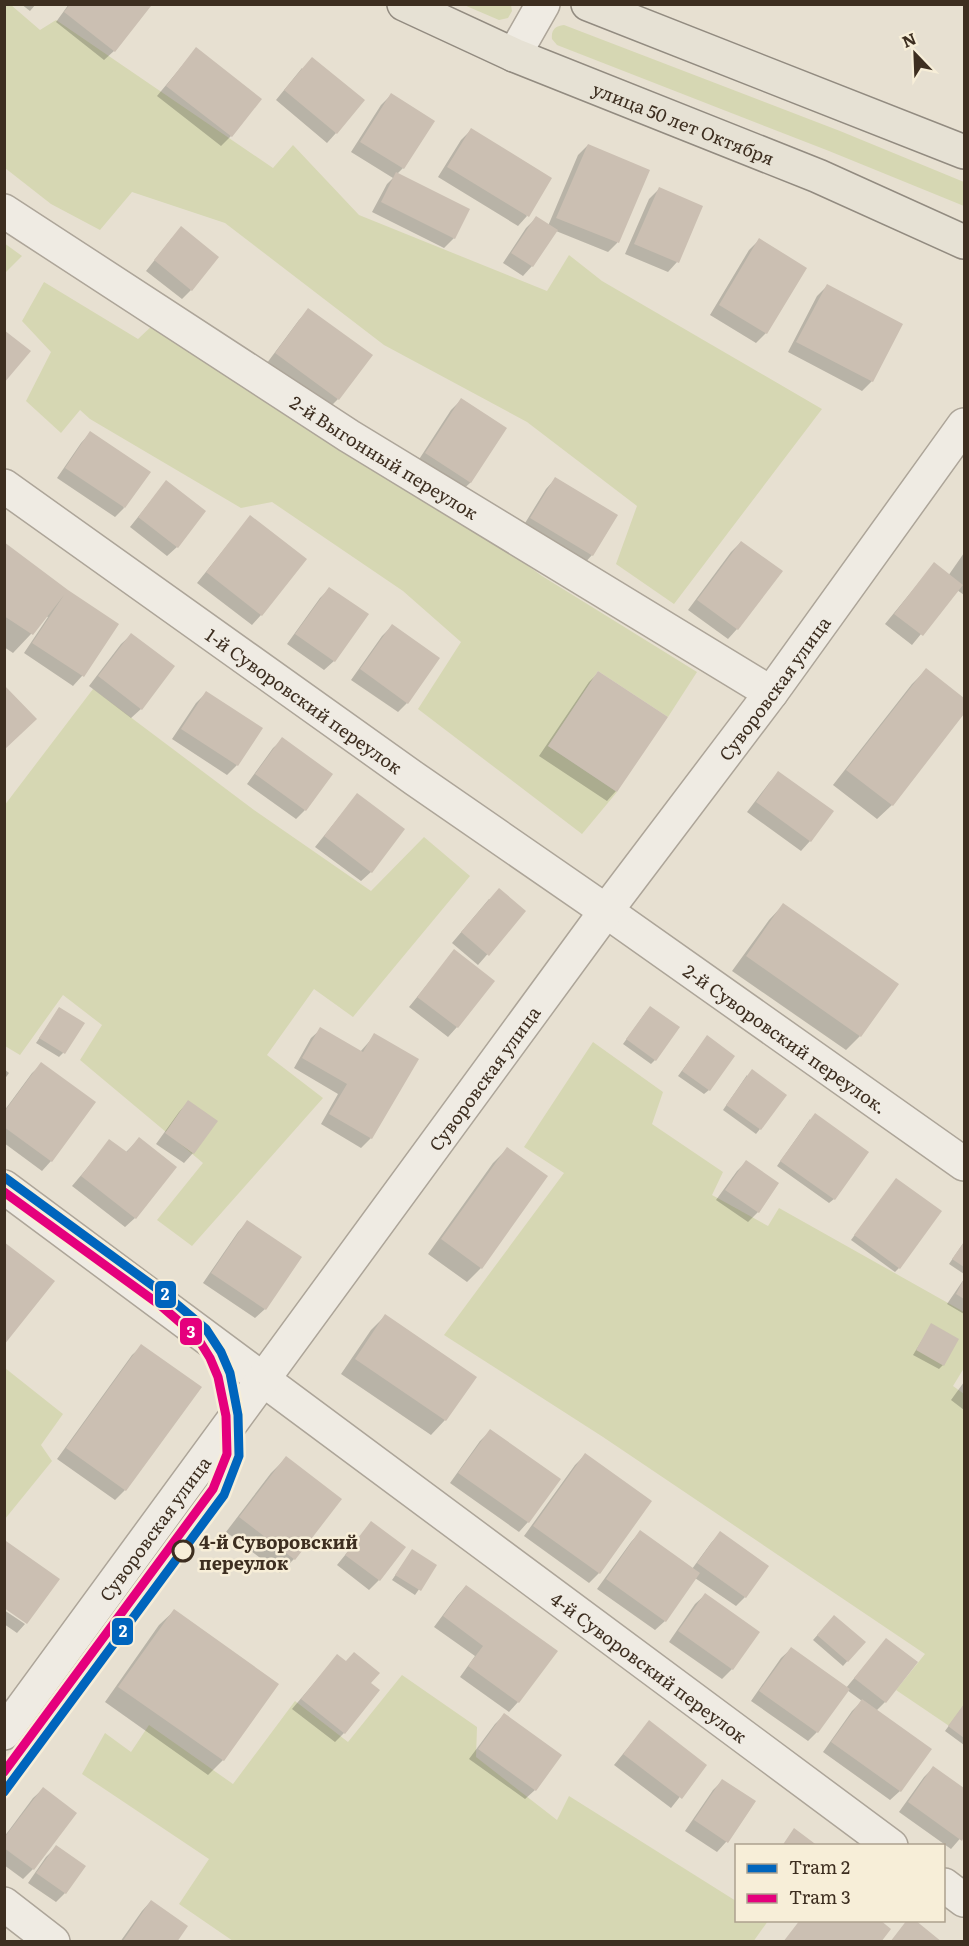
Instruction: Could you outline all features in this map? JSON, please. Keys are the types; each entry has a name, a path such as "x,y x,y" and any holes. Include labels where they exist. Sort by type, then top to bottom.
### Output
{"main road":[{"name":"улица 50 лет Октября","path":"404,4 514,55 818,176 964,242"},
{"path":"588,4 964,152"}],"street":[{"path":"514,55 543,4"},
{"name":"2-й Выгонный переулок","path":"4,211 349,436 771,693"},
{"name":"Суворовская улица","path":"4,1733 606,911 771,693 964,425"},
{"name":"1-й Суворовский переулок","path":"4,486 405,772 606,911"},
{"name":"2-й Суворовский переулок.","path":"606,911 964,1164"},
{"name":"4-й Суворовский переулок","path":"4,1187 890,1844"},
{"path":"945,1886 964,1900"},
{"path":"4,1904 53,1941"}],"green space":[{"path":"4,5 11,5 40,30 56,20 273,168 293,145 359,215 547,291 569,255 602,281 822,409 674,604 616,564 637,506 527,422 384,345 225,223 132,192 100,230 51,204 5,168"},
{"path":"464,5 511,5 512,11 508,18 499,20"},
{"path":"564,25 840,131 964,182 964,206 557,45 552,39 553,31 556,27"},
{"path":"4,243 22,256 5,273 4,273"},
{"path":"44,282 138,339 155,323 466,520 542,576 697,672 668,717 598,671 548,746 617,792 582,834 418,709 461,642 403,591 272,502 241,508 90,419 80,410 61,433 26,401 51,352 22,321"},
{"path":"93,689 254,810 371,891 424,837 470,876 353,1017 314,989 267,1055 323,1098 192,1246 157,1220 203,1163 80,1060 102,1025 63,995 20,1055 5,1046 4,806"},
{"path":"593,1042 663,1092 652,1124 723,1172 712,1195 768,1226 779,1208 964,1312 964,1368 953,1386 964,1394 964,1736 896,1690 925,1654 603,1437 444,1335 564,1173 524,1147"},
{"path":"5,1368 63,1414 41,1445 52,1461 5,1519"},
{"path":"402,1675 477,1727 476,1757 557,1820 569,1796 735,1900 735,1922 767,1922 753,1942 233,1941 179,1904 209,1859 82,1774 105,1733 131,1752 149,1725 233,1784 295,1701 348,1742"}],"building":[{"path":"70,4 150,4 151,6 115,52 64,12"},
{"path":"196,47 262,99 232,137 166,86"},
{"path":"312,57 365,100 337,134 284,90"},
{"path":"391,93 435,121 404,169 360,142"},
{"path":"471,128 552,178 529,217 447,167"},
{"path":"588,144 650,170 619,243 556,218"},
{"path":"396,172 470,209 455,239 381,202"},
{"path":"659,187 703,206 679,263 634,244"},
{"path":"536,216 558,230 533,267 511,253"},
{"path":"181,226 219,257 192,291 154,260"},
{"path":"759,238 807,268 767,334 719,305"},
{"path":"827,284 903,324 873,382 796,342"},
{"path":"308,308 373,355 339,400 275,353"},
{"path":"4,330 31,351 4,383"},
{"path":"461,398 507,428 471,483 425,453"},
{"path":"90,431 151,472 125,508 65,468"},
{"path":"555,477 618,515 593,556 530,518"},
{"path":"166,480 206,511 178,548 138,517"},
{"path":"250,515 307,559 262,616 206,572"},
{"path":"741,541 783,571 738,630 697,600"},
{"path":"4,542 68,590 119,624 84,677 32,643 64,595 33,635 4,616"},
{"path":"934,562 963,585 923,636 894,614"},
{"path":"329,587 369,614 335,662 295,634"},
{"path":"392,624 440,658 408,704 360,669"},
{"path":"131,633 175,666 142,710 98,676"},
{"path":"926,668 964,698 964,714 893,806 846,770"},
{"path":"598,671 668,717 617,792 548,746"},
{"path":"4,685 37,719 4,750"},
{"path":"206,691 263,728 238,766 181,729"},
{"path":"282,737 333,774 306,811 255,774"},
{"path":"778,771 834,811 811,842 756,802"},
{"path":"357,793 405,829 372,873 324,836"},
{"path":"499,888 526,911 489,956 461,932"},
{"path":"783,903 899,984 861,1037 746,956"},
{"path":"454,949 495,981 458,1028 417,997"},
{"path":"650,1006 680,1027 656,1061 626,1039"},
{"path":"59,1007 85,1023 65,1054 39,1038"},
{"path":"320,1027 363,1052 374,1033 419,1059 372,1139 329,1114 347,1084 302,1058"},
{"path":"707,1035 735,1056 710,1091 682,1071"},
{"path":"41,1062 96,1102 52,1162 4,1127 4,1112"},
{"path":"752,1069 787,1095 761,1130 726,1105"},
{"path":"188,1100 218,1121 194,1154 165,1133"},
{"path":"815,1113 869,1152 835,1200 780,1161"},
{"path":"139,1137 177,1167 136,1219 81,1176 109,1139 127,1152"},
{"path":"507,1147 548,1176 482,1269 441,1239"},
{"path":"746,1160 779,1183 759,1213 725,1190"},
{"path":"896,1178 942,1211 900,1269 854,1235"},
{"path":"247,1220 302,1257 266,1310 211,1273"},
{"path":"4,1242 55,1281 4,1345"},
{"path":"964,1242 964,1267 952,1259"},
{"path":"964,1279 964,1299 956,1294"},
{"path":"385,1314 477,1377 446,1421 355,1359"},
{"path":"931,1323 959,1339 944,1366 916,1350"},
{"path":"141,1344 202,1387 126,1491 66,1448"},
{"path":"490,1429 561,1479 529,1523 458,1473"},
{"path":"585,1453 652,1501 600,1574 533,1526"},
{"path":"286,1456 342,1499 295,1560 239,1517"},
{"path":"371,1521 406,1547 380,1581 345,1555"},
{"path":"640,1530 700,1573 666,1622 606,1579"},
{"path":"720,1531 769,1566 746,1598 697,1563"},
{"path":"6,1541 60,1579 27,1624 4,1608 4,1544"},
{"path":"412,1549 437,1565 421,1591 395,1575"},
{"path":"466,1585 558,1651 519,1703 468,1666 483,1646 443,1616"},
{"path":"705,1593 760,1632 733,1670 678,1631"},
{"path":"174,1609 279,1684 224,1761 118,1687"},
{"path":"834,1615 866,1642 848,1662 817,1635"},
{"path":"886,1638 918,1662 886,1703 854,1678"},
{"path":"791,1647 850,1689 818,1733 759,1691"},
{"path":"354,1652 380,1673 371,1683 380,1690 345,1734 301,1699 337,1654 346,1661"},
{"path":"862,1699 932,1749 901,1792 831,1742"},
{"path":"964,1704 964,1738 948,1726"},
{"path":"504,1713 562,1755 536,1791 478,1749"},
{"path":"649,1720 707,1765 682,1799 623,1754"},
{"path":"933,1766 964,1788 964,1837 962,1841 908,1802"},
{"path":"722,1779 756,1801 728,1843 694,1820"},
{"path":"43,1787 77,1813 34,1870 4,1848 4,1838"},
{"path":"794,1828 815,1844 783,1844"},
{"path":"56,1845 86,1866 66,1894 36,1873"},
{"path":"151,1900 188,1926 177,1942 122,1942"},
{"path":"798,1922 882,1922 891,1929 881,1942 783,1942"},
{"path":"905,1922 917,1922 942,1942 890,1942"}],"tram line":[{"name":"2","path":"4,1177 167,1296 206,1329 221,1352 230,1373 238,1415 239,1456 224,1495 4,1792"},
{"name":"3","path":"4,1192 160,1305 197,1337 218,1377 226,1416 227,1454 213,1489 4,1772"}],"place":[{"name":"4-й Суворовский переулок","path":"183,1551"}]}
